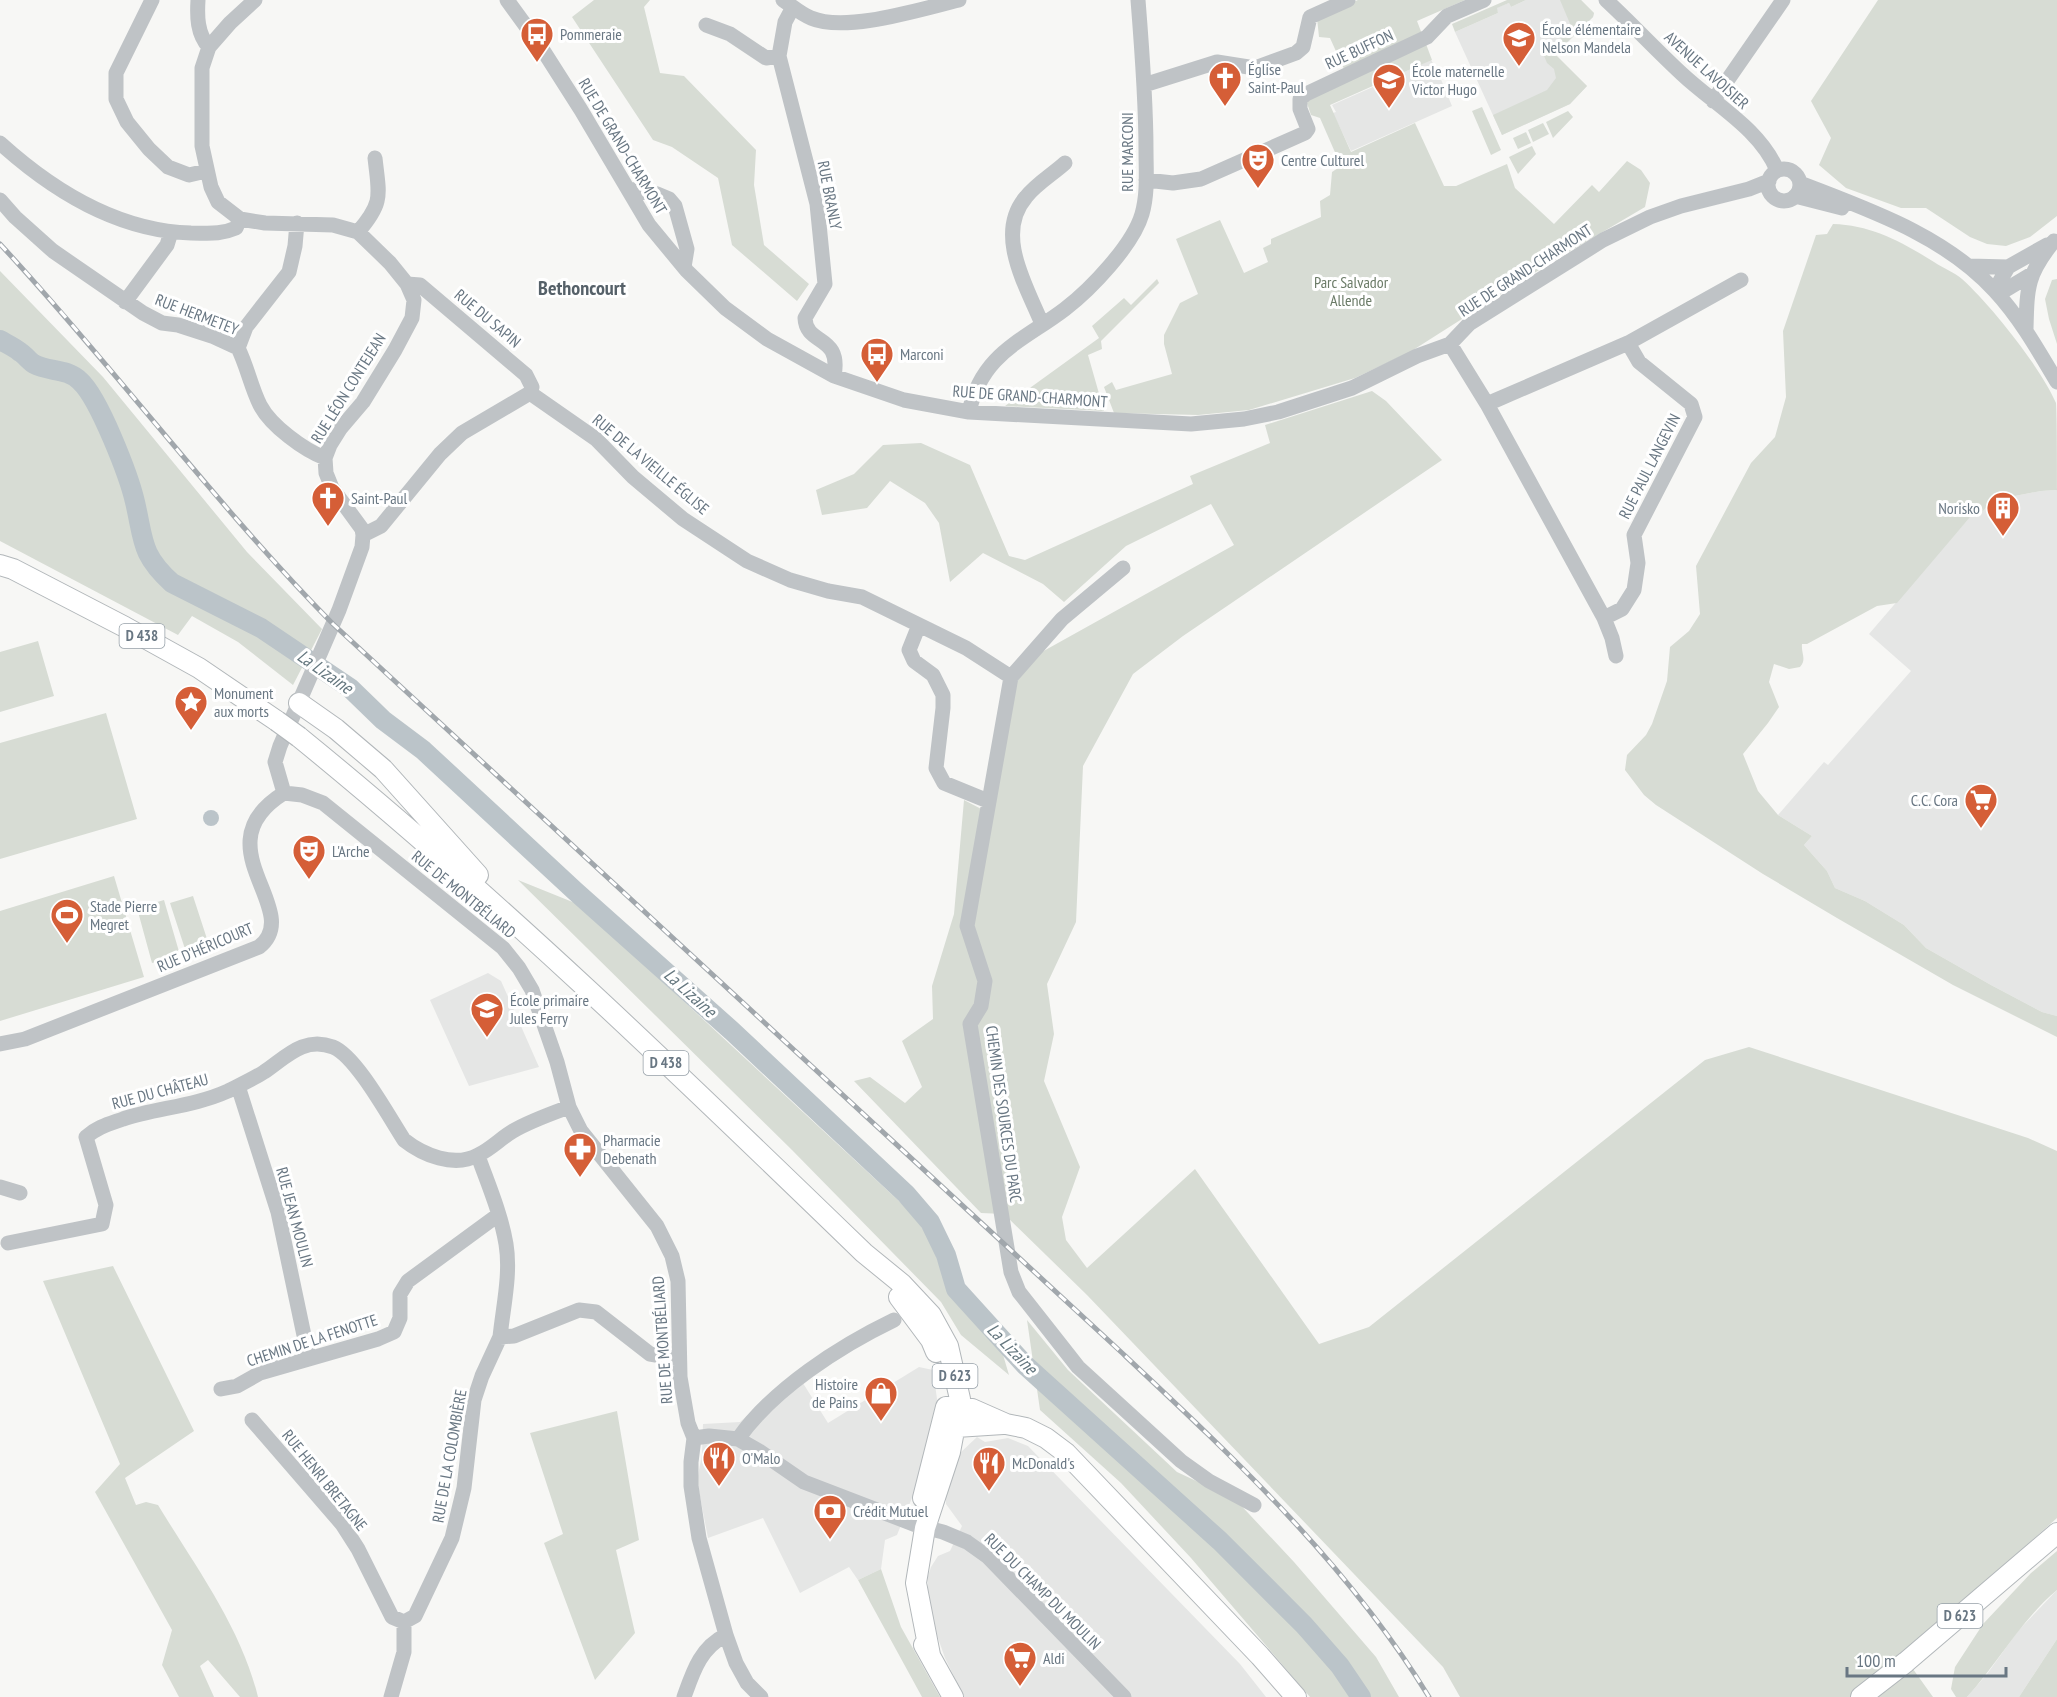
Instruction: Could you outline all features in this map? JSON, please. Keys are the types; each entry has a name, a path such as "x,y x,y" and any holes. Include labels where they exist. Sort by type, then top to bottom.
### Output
{"main road":[{"name":"D 438","path":"0,565 13,569 199,668 286,731 389,811 596,996 864,1253"},
{"path":"301,698 382,769 455,848 518,924"},
{"name":"D 623","path":"864,1253 931,1341 944,1374 951,1416 905,1581 916,1629 953,1697"},
{"path":"951,1416 1026,1428 1046,1438 1066,1454 1260,1656 1296,1697"},
{"name":"D 623","path":"1861,1697 1906,1662 2057,1533"}],"street":[{"path":"152,0 116,73 116,99 126,122 168,167 189,175 206,171"},
{"path":"198,0 197,21 204,42 209,47"},
{"path":"255,0 209,47 202,68 202,146 206,171 218,202 240,219 265,223 333,225 358,232 378,204 375,158"},
{"name":"RUE DE GRAND-CHARMONT","path":"507,0 539,44 581,110 649,225 684,267 725,308 767,339 834,376 904,400 969,412 1191,424 1244,419 1278,412 1352,388 1418,356 1450,344 1469,324 1603,240 1650,217 1681,206 1749,189 1773,176"},
{"path":"788,4 812,19 835,22 871,20 958,0"},
{"name":"RUE MARCONI","path":"969,412 973,397 989,366 1005,351 1066,308 1099,277 1120,254 1142,216 1146,197 1146,180 1144,85 1138,0"},
{"path":"1144,85 1217,62 1256,68 1296,52 1303,47 1310,17 1348,0"},
{"name":"RUE BUFFON","path":"1146,180 1173,183 1201,179 1305,133 1308,129 1300,109 1300,99 1306,94 1427,37 1447,16 1484,0"},
{"name":"AVENUE LAVOISIER","path":"1606,0 1713,101 1756,136 1766,148 1773,176"},
{"path":"1713,101 1783,0"},
{"name":"RUE BRANLY","path":"788,4 779,56 818,210 825,284 805,318 805,325 834,353 836,363 834,376"},
{"path":"706,25 730,34 766,58 779,56"},
{"path":"0,143 26,166 64,193 110,215 171,232 223,233 236,228 240,219"},
{"path":"1042,324 1017,262 1012,242 1014,217 1025,197 1065,163"},
{"path":"1782,169 1796,174 1798,189 1787,201 1782,201 1773,196 1769,189 1773,176 1782,169"},
{"path":"628,189 657,194 669,199 675,206 687,249 684,267"},
{"path":"1798,189 1888,219 1930,238 1969,266 1995,290 2026,329 2057,382"},
{"name":"RUE DE GRAND-CHARMONT","path":"1681,206 1773,196"},
{"name":"RUE HERMETEY","path":"0,200 52,251 126,302 162,323 178,325 212,336 238,348 260,404 269,418 300,446 325,458"},
{"path":"238,348 246,327 289,272 297,223"},
{"path":"126,302 167,245 171,232"},
{"name":"RUE LÉON CONTEJEAN","path":"358,232 390,263 407,284 414,300 412,318 395,350 363,402 340,429 325,458 326,473 332,488 354,517 363,535"},
{"path":"1969,266 2008,267 2056,240"},
{"path":"2026,329 2027,293 2031,274 2038,261 2056,240"},
{"path":"1995,290 2008,267"},
{"path":"1995,290 2007,289 2031,274"},
{"path":"1487,404 1628,343 1741,280"},
{"name":"RUE DU SAPIN","path":"407,284 420,285 526,375 532,387 530,393"},
{"name":"RUE PAUL LANGEVIN","path":"1604,618 1622,609 1634,590 1638,563 1634,535 1695,417 1691,404 1639,362 1628,343"},
{"path":"1450,344 1487,404 1604,618 1616,656"},
{"path":"284,793 275,762 351,578 362,547 363,535 381,526 440,454 462,433 530,393"},
{"name":"RUE DE LA VIEILLE ÉGLISE","path":"530,393 596,439 633,477 683,519 747,561 800,583 862,597 966,648 1011,677"},
{"path":"1011,677 1062,619 1123,568"},
{"path":"919,625 909,650 914,661 933,675 943,695 936,768 944,783 988,801"},
{"name":"CHEMIN DES SOURCES DU PARC","path":"1011,677 967,926 985,981 981,1006 970,1024 1013,1279 1025,1300 1078,1367 1129,1415 1193,1471 1254,1505"},
{"name":"RUE D'HÉRICOURT","path":"0,1044 36,1034 259,947 266,942 272,930 272,918 249,852 249,837 257,815 268,802 284,793"},
{"name":"RUE DE MONTBÉLIARD","path":"284,793 302,795 323,803 503,948 519,968 532,990 557,1062 569,1107 581,1131 657,1226 666,1241 678,1281 682,1398 694,1438 691,1486 699,1538 736,1663 747,1683 761,1697"},
{"name":"RUE DU CHÂTEAU","path":"8,1243 102,1224 106,1205 86,1137 95,1128 145,1112 207,1099 264,1072 299,1047 315,1044 330,1046 347,1056 404,1140 415,1148 437,1158 463,1160 478,1156"},
{"name":"RUE JEAN MOULIN","path":"238,1086 279,1212 309,1359"},
{"path":"478,1156 514,1130 569,1107"},
{"name":"RUE DE LA COLOMBIÈRE","path":"405,1622 415,1616 452,1538 464,1488 474,1400 500,1337 507,1270 506,1245 478,1156"},
{"path":"0,1187 20,1192"},
{"name":"CHEMIN DE LA FENOTTE","path":"221,1389 237,1386 260,1373 378,1339 394,1332 400,1318 400,1294 408,1281 498,1215"},
{"path":"500,1337 514,1336 579,1310 596,1312 650,1354 679,1359"},
{"path":"694,1438 709,1436 738,1439 748,1424 818,1364 862,1335 894,1320"},
{"name":"RUE HENRI BRETAGNE","path":"252,1420 342,1524 358,1549 392,1617 405,1622"},
{"name":"RUE DU CHAMP DU MOULIN","path":"738,1439 804,1482 921,1527 943,1532 981,1550 1124,1697"},
{"path":"391,1697 404,1652 405,1622"},
{"path":"684,1697 704,1651 716,1640 726,1635"}],"shaded area":[{"name":"École élémentaire Nelson Mandela","path":"1526,0 1581,0 1594,13 1593,17 1555,55 1587,86 1570,104 1502,135 1455,32 1498,13 1496,8 1509,3 1511,7"},
{"name":"École maternelle Victor Hugo","path":"1431,60 1436,68 1436,78 1440,77 1452,106 1351,151 1333,113 1336,112 1332,105 1375,86 1373,81 1386,75 1388,79"},
{"path":"2057,490 2057,1016 2042,1012 1926,948 1904,925 1865,901 1835,888 1827,871 1804,845 1812,836 1778,815 1824,762 1828,765 1911,671 1869,634 1971,516 1981,513 1994,500"},
{"path":"211,810 219,818 211,826 203,818"},
{"name":"École primaire Jules Ferry","path":"488,973 501,981 539,1067 469,1086 430,1000"},
{"path":"919,1367 933,1370 937,1399 934,1433 918,1483 897,1535 885,1540 881,1569 858,1580 849,1567 800,1593 763,1518 708,1538 697,1481 702,1454 703,1424 740,1422 796,1372 828,1423"},
{"path":"977,1437 985,1442 1008,1438 1028,1446 1240,1664 1266,1697 964,1697 945,1658 932,1621 928,1576 938,1556 950,1551 962,1526 946,1504 946,1495 959,1454"},
{"path":"2057,1590 2057,1639 2019,1697 1967,1697 2018,1631"}],"green space":[{"path":"594,0 650,0 644,7 660,73 684,76 756,150 754,185 764,245 809,284 797,301 732,245 718,178 672,147 653,140 572,17"},
{"path":"1358,0 1465,0 1417,21 1422,34 1344,69 1330,38 1319,37 1317,18"},
{"path":"1507,0 1526,0 1511,7 1509,3 1497,8 1498,13 1455,32 1452,24"},
{"path":"1560,0 1581,0 1594,13 1593,17 1555,54 1587,86 1570,104 1502,135 1493,115 1547,90 1556,78 1554,69 1547,63 1542,51 1559,41 1571,26"},
{"path":"1878,0 2057,0 2057,216 2030,237 2006,246 1987,244 1970,237 1926,208 1901,208 1846,188 1819,165 1831,138 1811,101"},
{"name":"Parc Salvador Allende","path":"1426,44 1432,60 1388,79 1385,76 1373,81 1375,85 1330,105 1351,152 1415,123 1444,186 1456,186 1507,164 1515,188 1554,224 1592,185 1599,192 1627,161 1641,170 1650,183 1645,207 1550,263 1410,352 1355,378 1249,410 1198,415 1114,413 1104,387 1112,382 1116,390 1172,374 1164,344 1164,335 1180,303 1198,294 1176,239 1220,220 1244,273 1268,262 1263,248 1271,244 1271,239 1321,217 1320,201 1330,195 1332,172 1341,166 1320,118 1311,115 1307,103 1310,96"},
{"path":"1482,107 1501,150 1491,155 1472,111"},
{"path":"1568,111 1573,117 1553,138 1546,122"},
{"path":"1543,123 1549,134 1533,142 1528,130"},
{"path":"1526,132 1531,143 1518,149 1513,138"},
{"path":"1532,146 1536,154 1518,174 1509,157"},
{"path":"1833,224 1847,225 1886,236 1956,274 2001,320 2039,373 2056,403 2057,490 1994,500 1981,513 1971,516 1897,603 1877,606 1807,644 1802,644 1803,659 1800,667 1789,669 1774,664 1769,682 1779,707 1743,754 1758,791 1778,815 1812,836 1804,845 1827,871 1835,888 1865,901 1904,925 1926,948 2042,1012 2057,1016 2057,1037 1953,985 1763,874 1656,805 1644,795 1625,770 1627,755 1646,735 1652,724 1667,681 1670,647 1689,631 1700,614 1696,566 1751,463 1775,437 1786,397 1783,331 1816,235 1827,234"},
{"path":"0,271 103,377 247,552 322,629 293,685 238,642 192,616 178,635 0,541"},
{"path":"1157,279 1159,283 1101,341 1102,349 1088,355 1104,411 1005,406 1099,338 1092,326 1124,298 1131,305"},
{"path":"2057,279 2057,344 2045,299 2052,280"},
{"path":"1372,391 1386,401 1442,460 1183,636 1133,674 1083,766 1076,922 1047,984 1054,1034 1044,1081 1080,1167 1062,1217 1066,1240 1087,1268 1195,1169 1319,1344 1369,1327 1705,1060 1749,1047 2028,1138 2057,1151 2057,1518 1903,1655 1933,1697 1460,1697 1443,1667 1087,1295 1004,1214 981,1213 854,1081 870,1077 905,1103 922,1087 902,1041 933,1019 932,986 954,914 964,800 989,813 1012,687 1040,653 1234,545 1211,504 1126,546 1064,602 1043,584 983,553 950,582 939,523 925,503 890,481 867,508 822,515 816,490 854,474 883,445 921,443 970,465 1009,556 1025,560 1193,484 1190,476 1270,443 1265,425"},
{"path":"38,641 54,696 0,712 0,652"},
{"path":"106,713 137,819 0,859 0,743"},
{"name":"Stade Pierre Megret","path":"114,876 144,977 0,1021 0,911"},
{"path":"518,880 580,905 914,1215 931,1242 946,1283 960,1305 1001,1348 1009,1375 961,1335 941,1302 792,1150"},
{"path":"193,896 209,945 186,952 170,903"},
{"path":"164,900 180,955 152,963 137,908"},
{"path":"113,1266 194,1431 125,1478 136,1505 146,1502 158,1505 216,1598 240,1646 258,1697 240,1697 208,1660 200,1666 214,1697 179,1697 162,1665 172,1630 95,1492 120,1464 43,1281"},
{"path":"1027,1320 1068,1370 1177,1472 1235,1499 1294,1562 1376,1657 1399,1697 1310,1697 1191,1558 1121,1483 1040,1410"},
{"path":"617,1411 639,1540 616,1550 635,1633 595,1680 544,1543 563,1534 530,1433"},
{"path":"2057,1551 2057,1590 2021,1628 1967,1697 1956,1697 1951,1689 1955,1667 1983,1624 2031,1573"},
{"path":"881,1569 901,1627 940,1697 922,1697 858,1580"},
{"path":"2057,1639 2057,1697 2019,1697"}],"waterway":[{"name":"La Lizaine","path":"0,340 18,350 34,364 75,377 88,390 104,420 127,475 145,546 154,563 172,583 261,628 350,688 383,720 423,750 575,891 732,1031 906,1194 930,1222 946,1255 956,1289 1025,1365 1220,1541 1304,1625 1340,1666 1361,1697"}],"railway":[{"path":"0,244 247,531 333,624 1120,1351 1246,1472 1286,1513 1362,1601 1397,1648 1429,1697"}],"place":[{"name":"Pommeraie","path":"537,63"},
{"name":"École élémentaire Nelson Mandela","path":"1519,67"},
{"name":"Église Saint-Paul","path":"1225,107"},
{"name":"École maternelle Victor Hugo","path":"1389,109"},
{"name":"Centre Culturel","path":"1258,189"},
{"name":"Marconi","path":"877,383"},
{"name":"Saint-Paul","path":"328,527"},
{"name":"Norisko","path":"2003,537"},
{"name":"Monument aux morts","path":"191,731"},
{"name":"C.C. Cora","path":"1981,829"},
{"name":"L'Arche","path":"309,880"},
{"name":"Stade Pierre Megret","path":"67,944"},
{"name":"École primaire Jules Ferry","path":"487,1038"},
{"name":"Pharmacie Debenath","path":"580,1178"},
{"name":"Histoire de Pains","path":"881,1422"},
{"name":"O'Malo","path":"719,1487"},
{"name":"McDonald's","path":"989,1492"},
{"name":"Crédit Mutuel","path":"830,1540"},
{"name":"Aldi","path":"1020,1687"}],"district":[{"name":"Bethoncourt","path":"582,288"}]}
